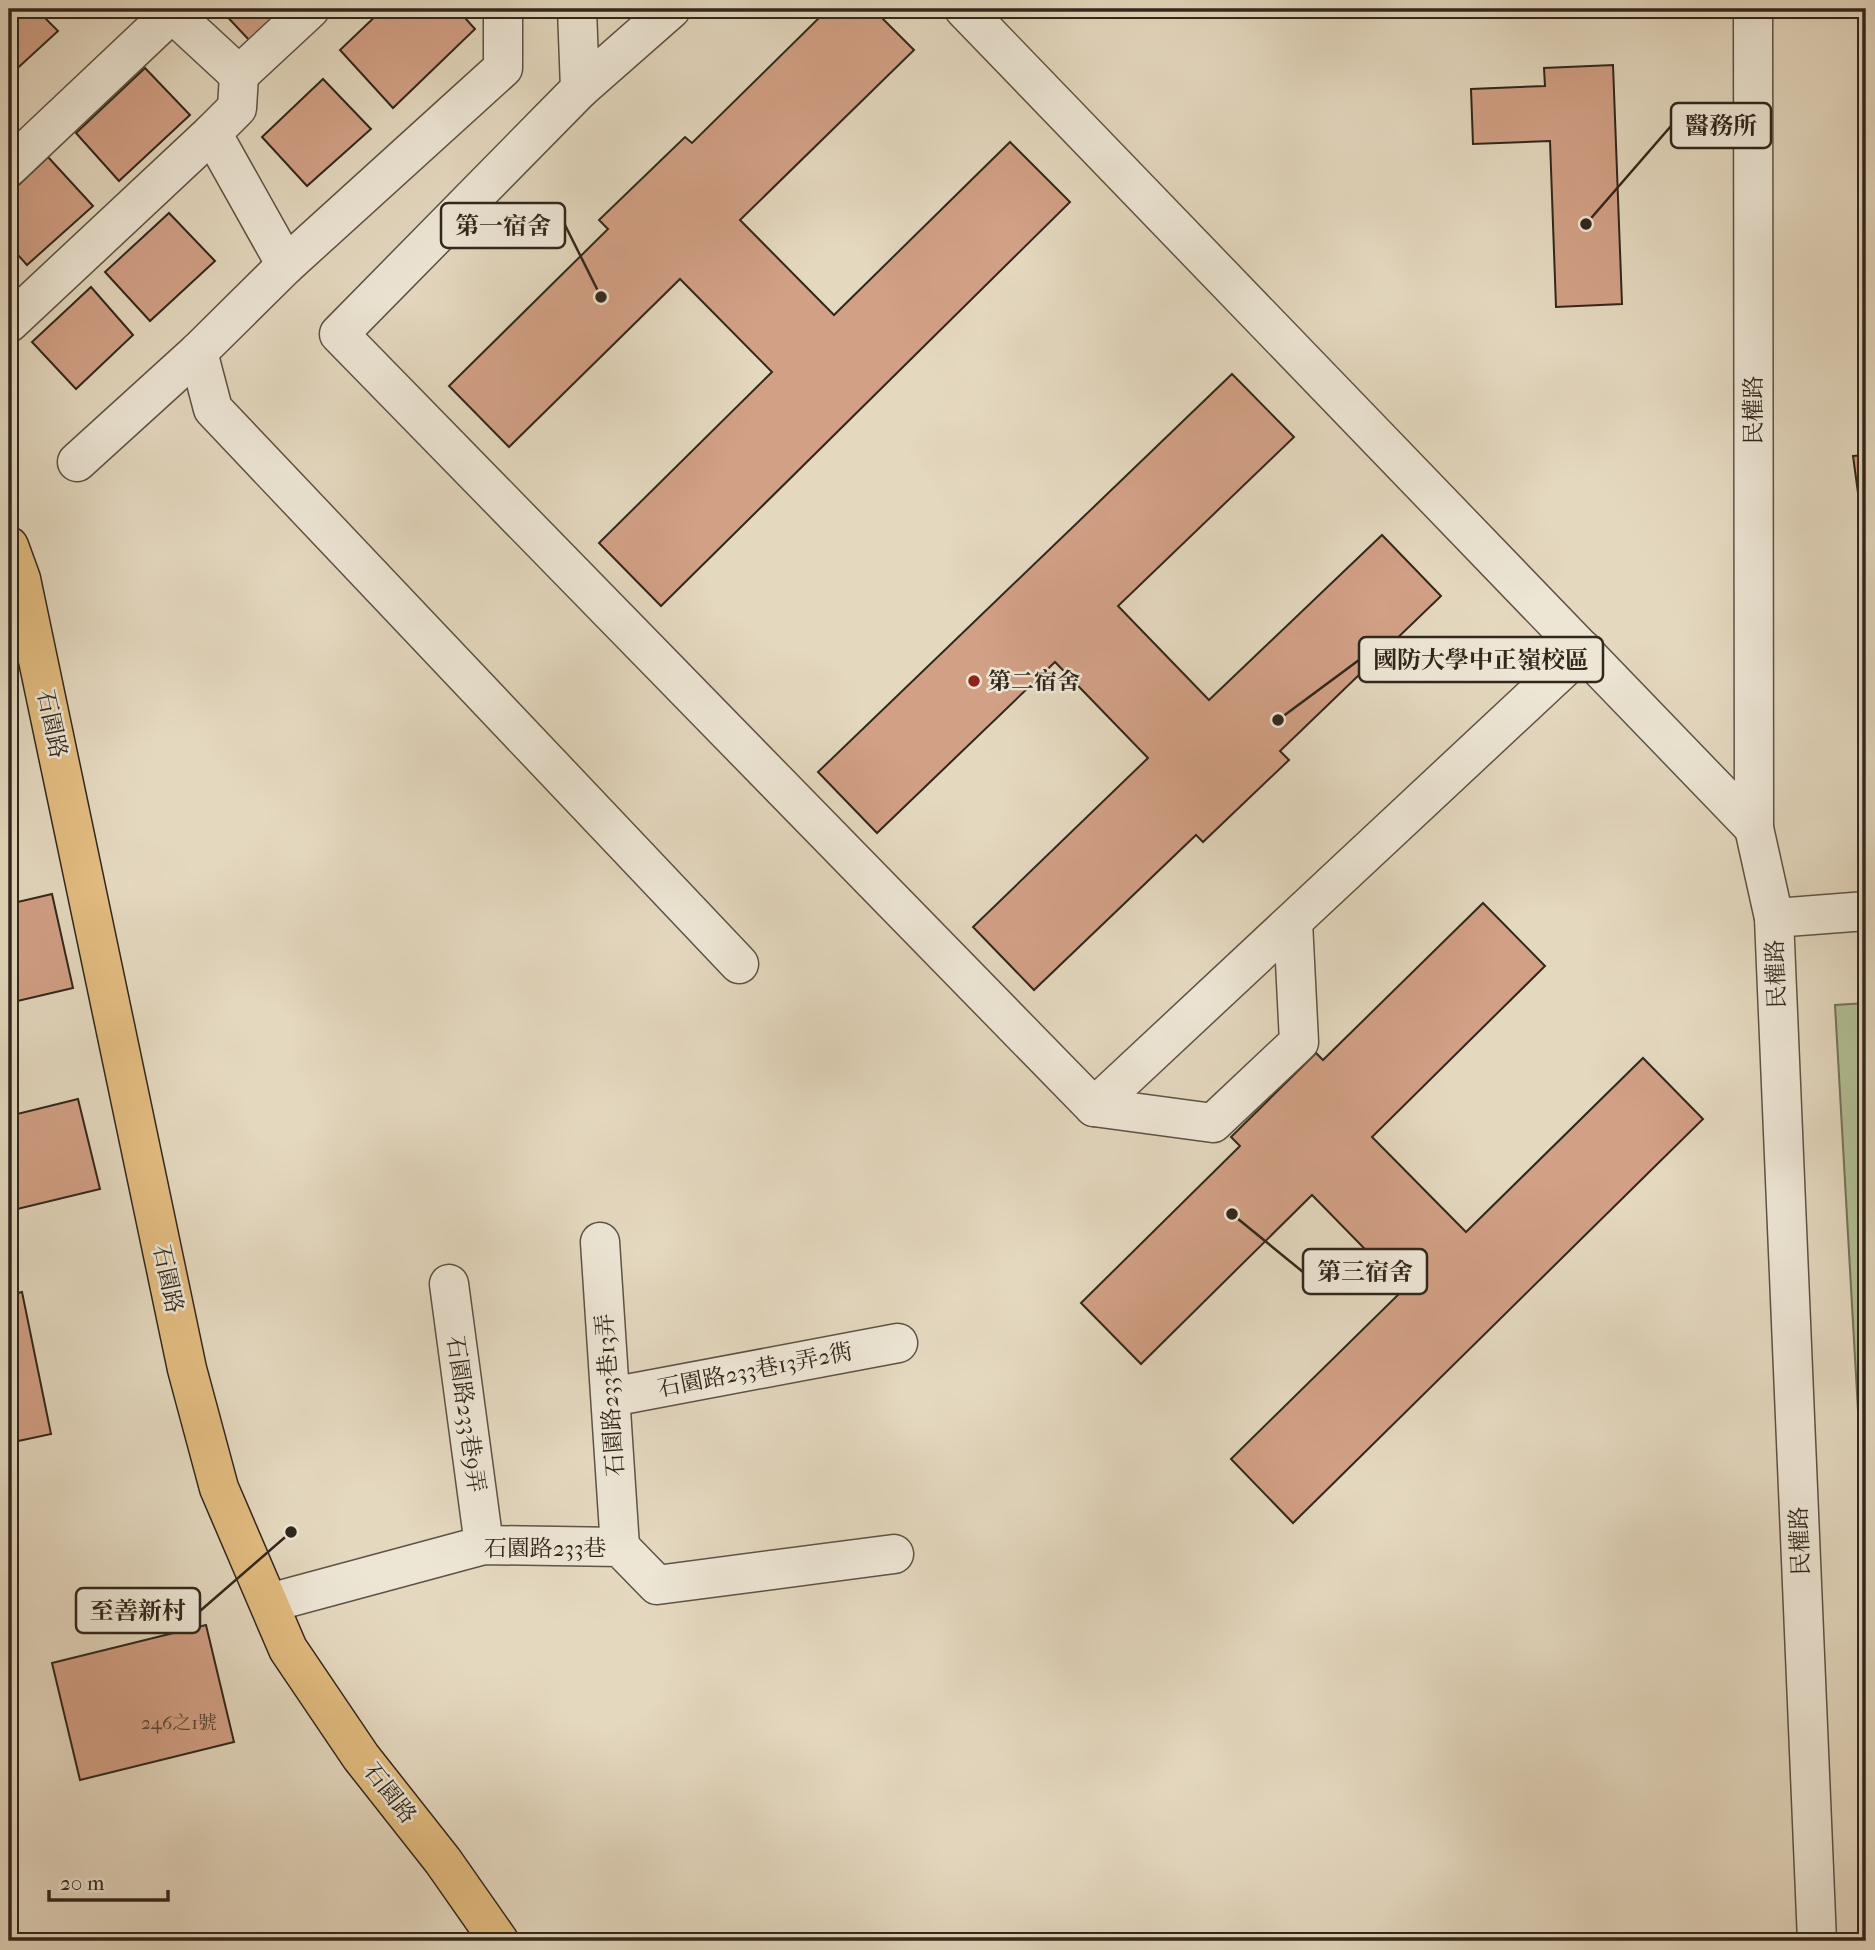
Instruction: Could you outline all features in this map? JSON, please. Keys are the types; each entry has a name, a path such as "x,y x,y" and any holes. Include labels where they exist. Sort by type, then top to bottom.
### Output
{"main road":[{"name":"石園路","path":"9,546 24,592 187,1369 219,1488 288,1649 361,1756 443,1861 499,1941"}],"lane":[{"path":"9,323 237,108 239,75 310,9"},
{"path":"77,462 198,352 286,265 503,68 503,9"},
{"path":"577,9 580,89"},
{"path":"671,9 580,89 339,334 1094,1107 1213,1123 1299,1042 1293,922"},
{"path":"964,9 1754,828"},
{"name":"民權路","path":"1753,9 1754,828 1774,918 1817,1941"},
{"path":"9,167 171,11 239,75"},
{"path":"212,132 286,265"},
{"path":"198,352 213,409 739,964"},
{"path":"1094,1107 1583,650"},
{"path":"1774,918 1866,911"},
{"name":"石園路233巷13弄","path":"600,1242 620,1547"},
{"name":"石園路233巷9弄","path":"449,1284 484,1545"},
{"name":"石園路233巷13弄2衖","path":"611,1397 898,1343"},
{"name":"石園路233巷","path":"269,1603 484,1545 620,1547 657,1585 894,1554"}],"green space":[{"path":"1866,1003 1866,1552 1835,1005"}],"building":[{"path":"9,9 36,9 58,31 9,76"},
{"path":"220,9 285,9 250,41"},
{"path":"383,9 457,9 475,29 393,108 340,50"},
{"path":"828,9 873,9 914,50 740,220 834,315 1010,142 1070,202 661,606 599,543 772,372 680,279 509,447 449,386 608,229 599,220 685,137 692,143"},
{"path":"1613,65 1622,304 1556,307 1550,141 1473,144 1471,89 1545,86 1544,68"},
{"path":"145,68 190,115 119,181 76,133"},
{"path":"323,79 371,129 307,186 262,137"},
{"path":"48,157 93,206 27,265 9,245 9,194"},
{"path":"169,213 215,261 150,321 105,272"},
{"path":"91,287 133,335 76,389 32,342"},
{"name":"第二宿舍","path":"1232,374 1294,437 1118,606 1209,700 1382,535 1441,596 1280,751 1289,760 1203,842 1196,835 1034,990 973,927 1148,758 1055,662 877,833 818,772"},
{"path":"1866,455 1866,552 1853,456"},
{"path":"52,894 73,988 9,1003 9,904"},
{"path":"1483,903 1545,966 1372,1137 1466,1232 1643,1058 1703,1119 1293,1523 1231,1459 1404,1289 1312,1195 1141,1364 1081,1303 1240,1146 1231,1137 1316,1053 1323,1060"},
{"path":"78,1099 100,1189 9,1211 9,1116"},
{"path":"22,1292 51,1434 9,1443 9,1295"},
{"path":"206,1625 234,1742 80,1780 52,1663"}],"place":[{"name":"醫務所","path":"1586,224"},
{"name":"第一宿舍","path":"601,297"},
{"name":"第二宿舍","path":"974,681"},
{"name":"國防大學中正嶺校區","path":"1278,720"},
{"name":"第三宿舍","path":"1232,1214"},
{"name":"至善新村","path":"291,1532"}]}
